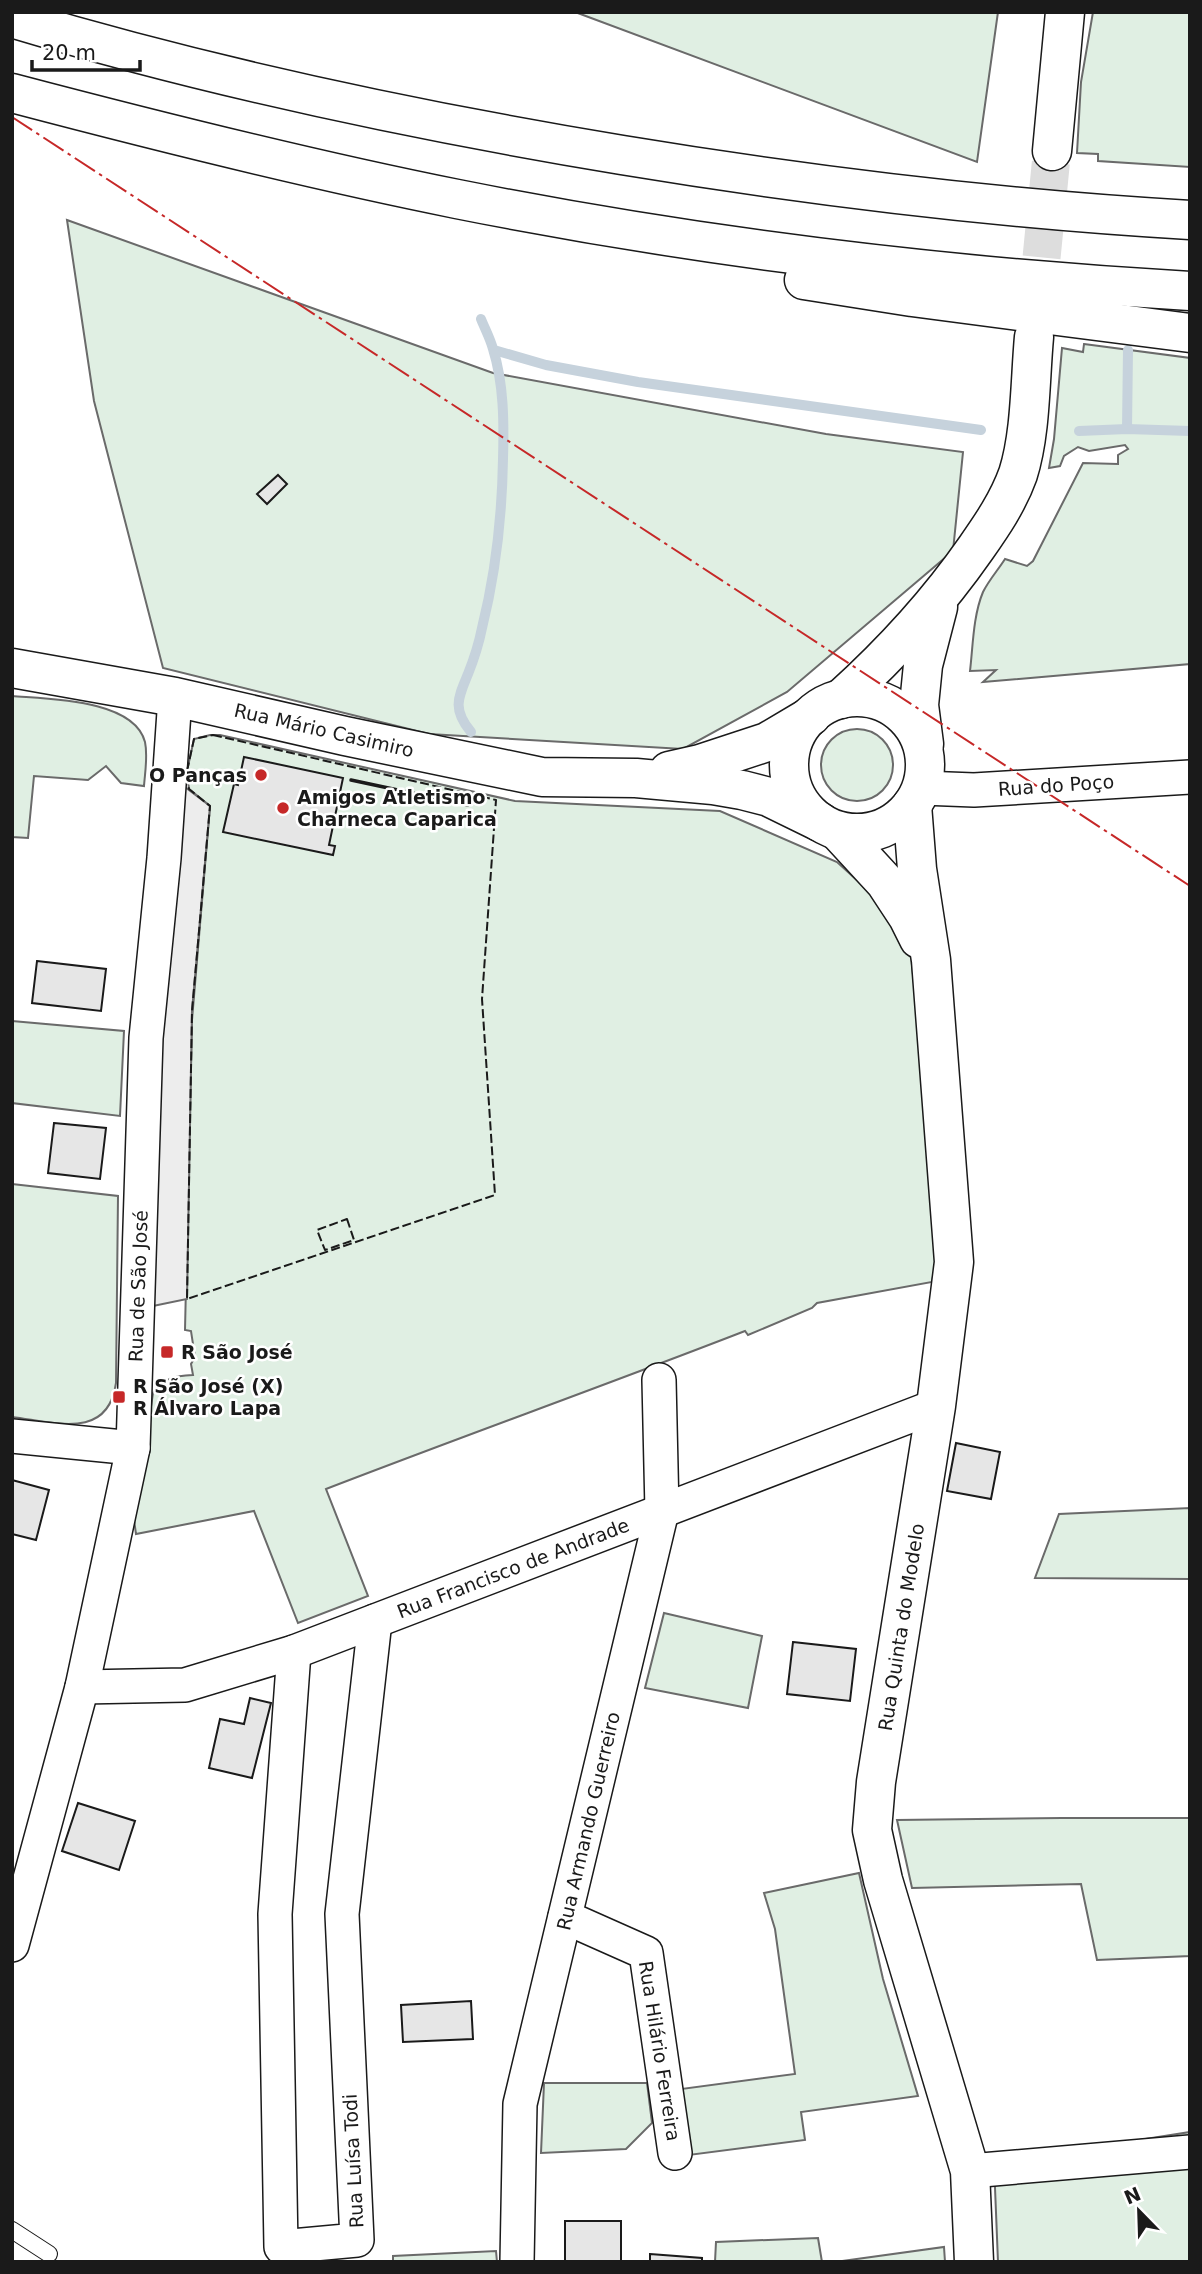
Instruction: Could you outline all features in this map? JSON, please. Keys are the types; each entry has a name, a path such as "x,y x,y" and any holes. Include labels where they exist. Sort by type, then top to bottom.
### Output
{"main road":[{"path":"1052,151 1065,12"},
{"path":"12,18 87,41 293,92 523,139 847,189 982,204 1190,220"},
{"path":"12,93 290,163 565,219 788,253 1022,278 1190,291"},
{"path":"1130,216 1190,214"},
{"path":"565,219 651,247 770,275 912,297 1190,333"},
{"name":"Rua Mário Casimiro","path":"920,783 919,705 923,665 938,607 997,518 1018,473 1025,438 1034,337"},
{"name":"Rua Mário Casimiro","path":"636,778 700,764 767,742 826,707 895,649 955,578"},
{"name":"Rua Mário Casimiro","path":"12,668 175,696 345,736 542,777 636,778 742,790 769,797 829,827"},
{"path":"863,697 886,703 904,715 918,733 920,783 901,818 887,827 872,832 829,827 804,809 794,791 789,771 790,751 798,732 826,707 863,697"},
{"name":"Rua Quinta do Modelo","path":"920,783 917,870 933,981 954,1262 936,1406 876,1782 872,1830 883,1880 970,2171 974,2262"},
{"name":"Rua Quinta do Modelo","path":"829,827 885,882 898,900 919,938 933,981"}],"street":[{"name":"Rua de São José","path":"12,1945 82,1687 133,1448 146,1038 164,858 175,696"},
{"name":"Rua do Poço","path":"920,783 974,790 1190,777"},
{"name":"Rua Armando Guerreiro","path":"517,2262 520,2104 662,1511 659,1380"},
{"name":"Rua Francisco de Andrade","path":"82,1687 185,1685 293,1652 936,1406"},
{"path":"12,1436 133,1448"},
{"name":"Rua Luísa Todi","path":"293,1652 275,1914 281,2247 357,2240 342,1914 375,1621"},
{"name":"Rua Hilário Ferreira","path":"565,1917 646,1953 675,2153"},
{"path":"970,2171 1190,2152"}],"lane":[{"path":"12,2230 49,2254"}],"green space":[{"path":"575,12 998,12 977,162"},
{"path":"1093,12 1190,12 1190,167 1098,161 1098,154 1077,153 1081,82"},
{"path":"67,220 493,373 826,434 963,452 953,551 787,692 683,749 429,734 163,668 94,401"},
{"path":"1084,344 1190,358 1190,664 983,682 996,670 970,671 977,611 988,583 1005,559 1027,566 1033,561 1083,463 1118,464 1118,455 1128,449 1125,445 1089,451 1078,447 1064,456 1060,466 1049,468 1062,348 1083,352"},
{"path":"12,696 88,704 125,717 138,728 145,742 144,786 121,783 106,766 88,780 34,776 28,838 12,837"},
{"path":"864,729 883,739 891,751 891,779 883,791 871,799 850,801 831,791 823,779 821,758 831,739 843,731"},
{"path":"220,735 515,801 720,811 837,862 881,902 910,947 941,1233 932,1282 817,1303 812,1308 748,1335 745,1331 326,1489 368,1596 298,1623 254,1511 136,1534 134,1520 153,1393 171,1378 193,1375 191,1364 195,1357 191,1331 185,1330 192,1020 210,806 189,789 187,771 194,739"},
{"path":"12,1021 124,1031 120,1116 12,1103"},
{"path":"12,1184 118,1196 116,1383 111,1401 102,1413 91,1421 61,1424 12,1417"},
{"path":"1190,1508 1190,1579 1035,1578 1059,1514"},
{"path":"664,1613 762,1636 748,1708 645,1688"},
{"path":"1190,1818 1190,1956 1097,1960 1081,1884 912,1888 897,1820"},
{"path":"859,1873 883,1979 918,2096 801,2112 805,2140 689,2155 681,2089 795,2074 775,1929 764,1893"},
{"path":"544,2083 647,2083 652,2123 626,2149 541,2153"},
{"path":"1190,2132 1190,2262 998,2262 994,2163"},
{"path":"818,2238 822,2262 715,2262 716,2242"},
{"path":"944,2247 945,2262 835,2262"},
{"path":"496,2251 497,2262 393,2262 393,2256"}],"shaded area":[{"path":"181,784 210,806 192,1011 187,1299 153,1306 162,1016"}],"building":[{"path":"278,475 287,484 267,504 257,494"},
{"name":"Amigos Atletismo Charneca Caparica","path":"244,757 343,778 329,845 335,846 333,855 223,832 234,784 238,785"},
{"path":"37,961 106,969 101,1011 32,1003"},
{"path":"54,1123 106,1128 100,1179 48,1173"},
{"path":"956,1443 1000,1452 991,1499 947,1491"},
{"path":"12,1480 49,1490 36,1540 12,1534"},
{"path":"793,1642 856,1649 850,1701 787,1694"},
{"path":"250,1698 271,1703 252,1778 209,1768 220,1719 244,1724"},
{"path":"78,1803 135,1821 119,1870 62,1851"},
{"path":"471,2001 473,2039 403,2042 401,2005"},
{"path":"565,2221 621,2221 621,2262 565,2262"},
{"path":"650,2254 702,2258 702,2262 650,2262"}],"waterway":[{"path":"471,732 461,717 459,703 478,645 495,565 503,459 503,418 497,362 481,319"},
{"path":"494,350 546,365 638,382 981,430"},
{"path":"1127,429 1128,350"},
{"path":"1079,431 1190,431"}],"tunnel":[{"path":"1036,314 1052,151"}],"fence":[{"path":"213,735 496,800 482,999 495,1195 187,1299 192,1011 210,806 189,789 187,771 194,739 213,735"},
{"path":"347,1219 354,1240 325,1250 317,1230 347,1219"}],"wall":[{"path":"351,780 468,805"}],"power":[{"path":"12,117 1190,886"}],"place":[{"name":"O Panças","path":"261,775"},
{"name":"Amigos Atletismo Charneca Caparica","path":"283,808"},
{"name":"R São José","path":"167,1352"},
{"name":"R São José (X) R Álvaro Lapa","path":"119,1397"}]}
